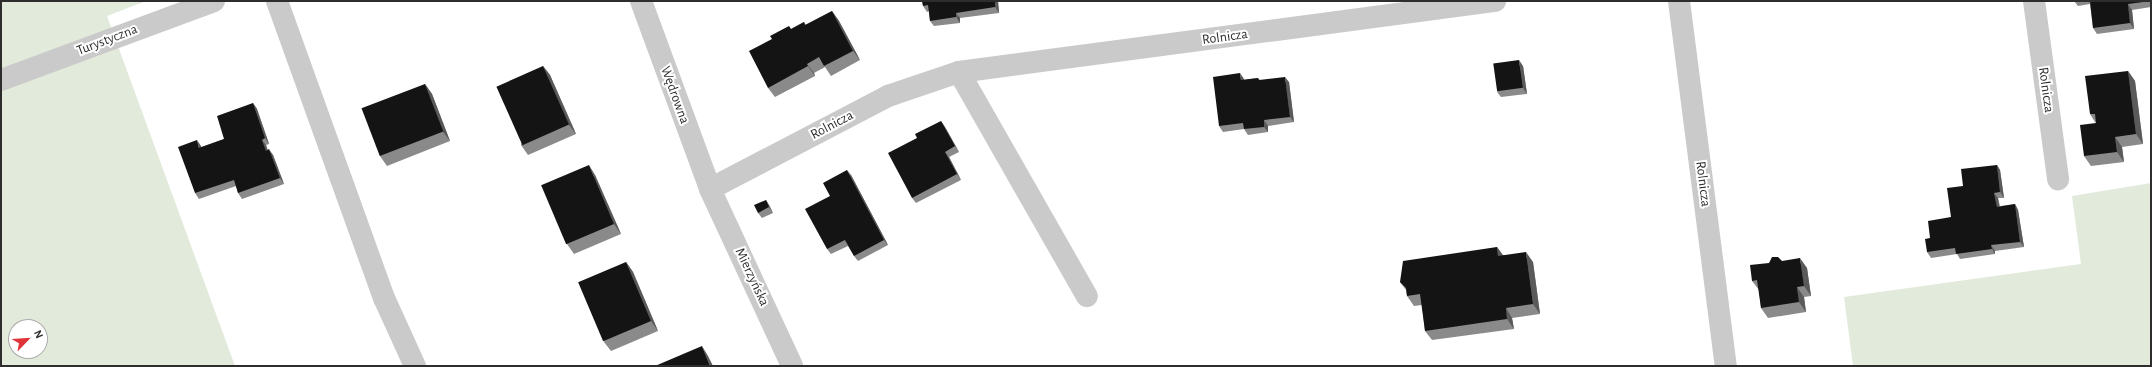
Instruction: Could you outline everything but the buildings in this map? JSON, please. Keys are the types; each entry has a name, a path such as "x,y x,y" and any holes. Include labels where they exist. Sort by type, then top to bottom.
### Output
{"street":[{"name":"Turystyczna","path":"1,80 214,1"},
{"path":"277,1 384,298 415,366"},
{"name":"Wędrowna","path":"641,1 710,189"},
{"name":"Rolnicza","path":"710,189 888,96 959,72 1494,1"},
{"name":"Rolnicza","path":"1679,1 1726,366"},
{"name":"Rolnicza","path":"2034,1 2058,179"},
{"path":"959,72 1087,296"},
{"name":"Mierzyńska","path":"710,189 792,366"}],"green space":[{"path":"1,1 146,1 107,16 235,366 1,366"},
{"path":"2151,183 2151,366 1853,366 1844,297 2081,264 2072,196"}]}
